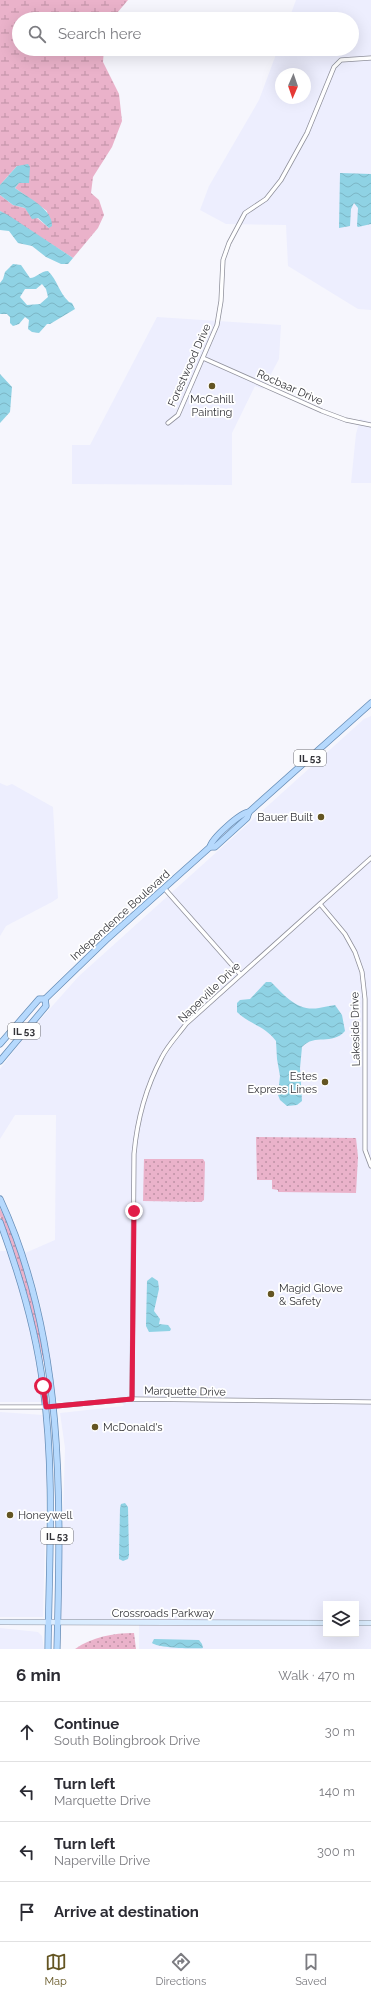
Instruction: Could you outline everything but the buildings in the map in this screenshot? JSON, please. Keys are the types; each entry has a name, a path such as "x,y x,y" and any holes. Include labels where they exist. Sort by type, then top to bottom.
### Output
{"main road":[{"name":"Independence Boulevard","path":"0,1044 39,999 45,999 81,963 210,847 215,847 242,823 250,812 371,703"},
{"name":"Independence Boulevard","path":"0,1061 46,1006 45,999"},
{"name":"IL 53","path":"0,1199 13,1228 32,1292 42,1334 54,1407 57,1464 57,1649"},
{"name":"IL 53","path":"0,1222 18,1273 30,1314 46,1407 50,1460 48,1649"}],"street":[{"name":"Forestwood Drive","path":"168,422 178,415 204,358 220,314 223,260 231,237 245,213 266,199 281,180 307,133 334,67 341,60 371,58"},
{"name":"Rocbaar Drive","path":"204,358 322,411 346,420 371,425"},
{"name":"Naperville Drive","path":"132,1399 134,1154 141,1108 163,1056 176,1037 199,1011 371,858"},
{"path":"164,888 240,974"},
{"name":"Lakeside Drive","path":"320,904 345,934 355,952 362,974 365,999 364,1150 371,1166"},
{"name":"Marquette Drive","path":"0,1406 54,1407 132,1399 371,1402"},
{"name":"Crossroads Parkway","path":"0,1622 323,1623"},
{"path":"359,1623 371,1623"}],"shaded area":[{"path":"296,0 371,0 371,310 358,309 288,266 286,225 226,224 200,210 209,186 259,100 275,56 359,56 359,12 292,12"},
{"path":"157,317 281,325 279,359 263,389 255,386 232,433 232,485 72,484 72,445 90,445"},
{"path":"360,419 371,422 371,483 351,483 356,434"},
{"path":"371,716 371,1649 139,1649 139,1621 60,1620 65,1448 60,1413 124,1406 119,1397 64,1403 55,1398 40,1303 25,1253 55,1240 56,1115 15,1115 0,1139 0,1069 22,1040 79,976 364,719"},
{"path":"0,783 7,786 12,784 53,807 58,898 6,926 0,936"},
{"path":"0,1251 8,1251 15,1272 32,1335 43,1402 0,1402"},
{"path":"0,1412 43,1415 47,1460 43,1617 0,1617"},
{"path":"0,1628 38,1632 42,1636 44,1649 0,1649"}],"green space":[{"path":"0,0 128,0 118,12 12,12 12,56 103,56 103,62 119,94 122,121 112,147 93,177 91,193 99,200 104,215 98,228 73,258 0,211 0,195 13,205 25,208 49,228 47,211 15,188 19,183 21,166 17,166 0,185"},
{"path":"256,1137 356,1138 358,1157 356,1193 278,1192 278,1190 272,1189 272,1180 257,1180"},
{"path":"144,1159 203,1159 205,1162 204,1200 201,1202 143,1201"},
{"path":"0,1208 17,1247 30,1289 36,1311 47,1375 28,1297 0,1216"},
{"path":"134,1633 136,1649 75,1649 88,1641 103,1636"}],"water":[{"path":"28,164 30,167 29,183 19,183 15,188 44,209 51,220 52,226 49,228 38,218 32,219 25,208 13,205 0,195 0,185 17,166"},
{"path":"340,173 371,174 371,224 357,226 358,208 354,203 351,209 350,226 339,228"},
{"path":"0,211 73,258 68,264 61,264 46,257 32,246 18,243 9,231 0,230"},
{"path":"13,264 21,265 30,278 48,271 62,294 69,302 72,303 75,309 50,324 47,324 39,333 32,332 28,329 29,320 25,317 19,324 13,326 10,323 10,317 7,314 0,314 0,283 5,272","holes":["42,284 46,289 48,297 40,304 27,305 20,297 25,289 36,289"]},
{"path":"0,374 12,387 10,412 0,423"},
{"path":"266,982 271,982 292,1002 298,1005 311,1009 335,1005 342,1015 345,1031 340,1035 335,1038 312,1041 302,1047 300,1068 302,1101 297,1105 287,1106 280,1100 278,1095 280,1076 276,1041 262,1028 237,1012 237,1003 240,1000 250,999"},
{"path":"152,1277 158,1281 159,1289 154,1311 160,1319 159,1324 168,1325 171,1329 170,1331 149,1332 146,1326 147,1281"},
{"path":"125,1503 128,1507 129,1555 128,1559 123,1561 119,1559 120,1508 121,1504"},
{"path":"154,1639 199,1640 203,1648 161,1646 152,1643"}],"place":[{"name":"McCahill Painting","path":"212,386"},
{"name":"Bauer Built","path":"321,817"},
{"name":"Estes Express Lines","path":"325,1082"},
{"name":"Magid Glove & Safety","path":"271,1294"},
{"name":"McDonald's","path":"95,1427"},
{"name":"Honeywell","path":"10,1515"}],"route":[{"path":"43,1386 46,1407 132,1399 134,1211"}]}
